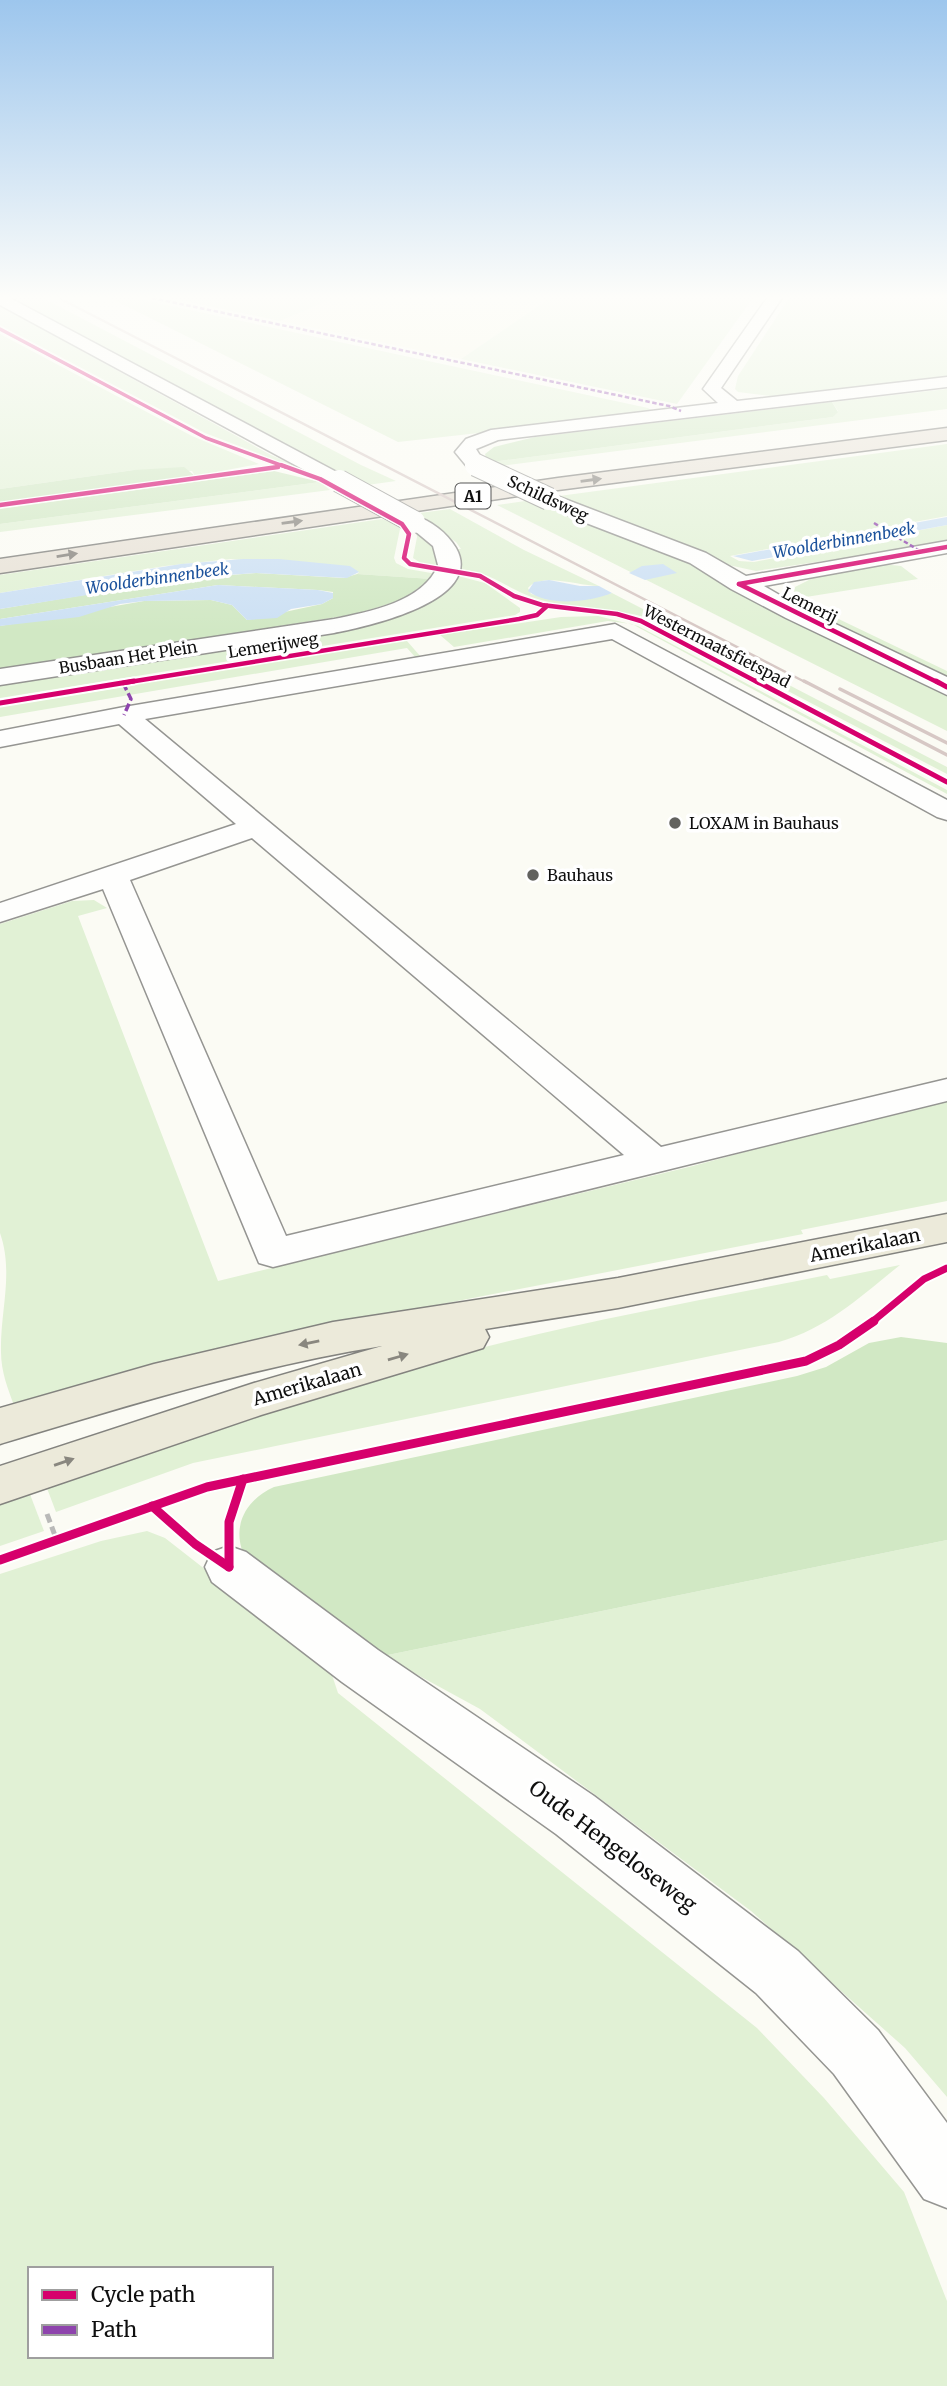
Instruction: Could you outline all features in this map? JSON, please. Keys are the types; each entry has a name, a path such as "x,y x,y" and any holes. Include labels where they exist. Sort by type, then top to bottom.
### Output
{"highway":[{"name":"A1","path":"0,547 383,491 947,419"},
{"name":"A1","path":"0,566 558,484 947,434"}],"main road":[{"name":"Amerikalaan","path":"0,1426 154,1381 333,1338 618,1293 947,1228"},
{"name":"Amerikalaan","path":"0,1485 254,1400 618,1293"}],"street":[{"name":"Busbaan Het Plein","path":"0,677 371,617 415,601 432,590 450,572 451,559 446,546 434,533 206,409"},
{"name":"Schildsweg","path":"698,409 485,437 466,448 465,452 476,465 588,517 685,552 739,584"},
{"name":"Lemerij","path":"739,584 947,547"},
{"name":"Lemerij","path":"739,584 947,687"},
{"path":"0,739 124,715 615,631 947,811"},
{"path":"422,635 444,661"},
{"path":"53,669 64,692"},
{"path":"124,715 654,1161"},
{"path":"2,907 113,876 257,827"},
{"path":"113,876 273,1253 947,1090"},
{"name":"Oude Hengeloseweg","path":"229,1567 360,1666 575,1815 777,1972 856,2052 947,2176"}],"path":[{"path":"46,1545 69,1537"}],"green space":[{"path":"0,409 142,409 192,436 259,464 195,476 192,471 134,470 0,489"},
{"path":"160,409 188,409 271,455 333,482 205,433"},
{"path":"217,409 255,409 396,481 360,486"},
{"path":"333,409 650,409 656,413 398,442"},
{"path":"770,409 836,409 838,412 833,417 492,462 486,458 485,454 494,447 535,437"},
{"path":"944,409 500,466 492,462 833,417 838,411"},
{"path":"947,444 947,516 730,556 739,561 754,562 947,525 947,543 756,571 719,563 601,516 559,496"},
{"path":"184,467 195,476 0,503 0,489 134,470"},
{"path":"274,471 320,482 0,524 0,509"},
{"path":"320,482 330,490 0,532 0,524"},
{"path":"532,500 672,554 735,592 947,695 947,731 497,505"},
{"path":"450,509 524,550 599,586 542,581 528,588 531,594 569,601 612,593 701,639 718,651 731,655 947,767 947,774 648,618 541,600 484,575 461,569 457,549 461,549 456,542 412,514"},
{"path":"382,519 398,525 400,529 394,558 396,563 408,569 437,574 432,579 357,574 359,572 231,559 165,566 0,593 0,575"},
{"path":"416,530 434,541 441,567 424,565 413,558"},
{"path":"882,564 901,566 918,579 806,597 824,612 947,671 947,676 813,613 793,597 795,587 815,577"},
{"path":"256,573 344,578 357,574 432,579 401,600 356,614 0,671 0,626 144,601 211,600 232,605 247,620 322,604 333,598 333,592 318,590 218,585 0,619 0,609 180,579"},
{"path":"458,576 485,583 520,608 520,612 515,615 0,698 0,685 385,621 435,598"},
{"path":"598,616 628,623 608,621 454,647 440,635 561,617"},
{"path":"634,625 947,790 947,794"},
{"path":"407,641 421,657 416,658 407,648 0,717 0,707"},
{"path":"94,900 107,908 78,916 218,1281 693,1166 947,1097 947,1201 801,1230 803,1234 396,1313 15,1408 1,1359 6,1263 0,1233 0,924 72,901"},
{"path":"900,1265 829,1320 779,1342 193,1463 56,1512 45,1483 300,1400 500,1343 827,1275 830,1279"},
{"path":"901,1337 947,1343 947,1540 383,1656 243,1553 239,1532 244,1514 256,1498 274,1487 797,1376 826,1367 869,1343"},
{"path":"28,1489 44,1531 0,1546 0,1499"},
{"path":"147,1531 165,1538 329,1666 338,1693 757,2028 824,2098 904,2192 947,2301 947,2386 0,2386 0,1574 101,1541"},
{"path":"947,1540 947,2097 905,2048 751,1911 480,1709 383,1656"}],"water":[{"name":"Woolderbinnenbeek","path":"947,517 947,525 752,561 733,556"},
{"name":"Woolderbinnenbeek","path":"279,559 350,566 359,572 347,578 256,573 199,577 0,609 0,593 181,564"},
{"path":"663,564 677,573 645,580 629,573 642,566"},
{"path":"549,580 580,586 599,586 612,593 592,599 558,601 536,596 528,591 534,582"},
{"path":"218,585 318,590 333,593 333,598 322,604 291,609 277,618 247,620 232,605 211,600 144,601 120,604 79,617 0,626 0,619"}],"railway":[{"path":"275,409 807,683"},
{"path":"804,681 947,755"},
{"path":"840,689 947,743"}],"marked path":[{"path":"677,409 681,411"},
{"path":"874,523 920,551"},
{"path":"123,683 131,699 130,707 124,715"}],"cycle path":[{"name":"Westermaatsfietspad","path":"152,409 206,438 320,479 402,524 409,534 404,558 410,564 480,576 514,596 542,605 617,614 641,621 947,782"},
{"path":"0,505 278,467"},
{"path":"739,584 947,547"},
{"path":"739,584 947,687"},
{"name":"Lemerijweg","path":"0,703 519,619 537,615 547,606"},
{"path":"0,1560 207,1487 806,1361 849,1338 924,1279 947,1268"},
{"path":"229,1567 229,1522 243,1479"},
{"path":"152,1506 195,1544 229,1567"}],"place":[{"name":"LOXAM in Bauhaus","path":"675,823"},
{"name":"Bauhaus","path":"533,875"}]}
